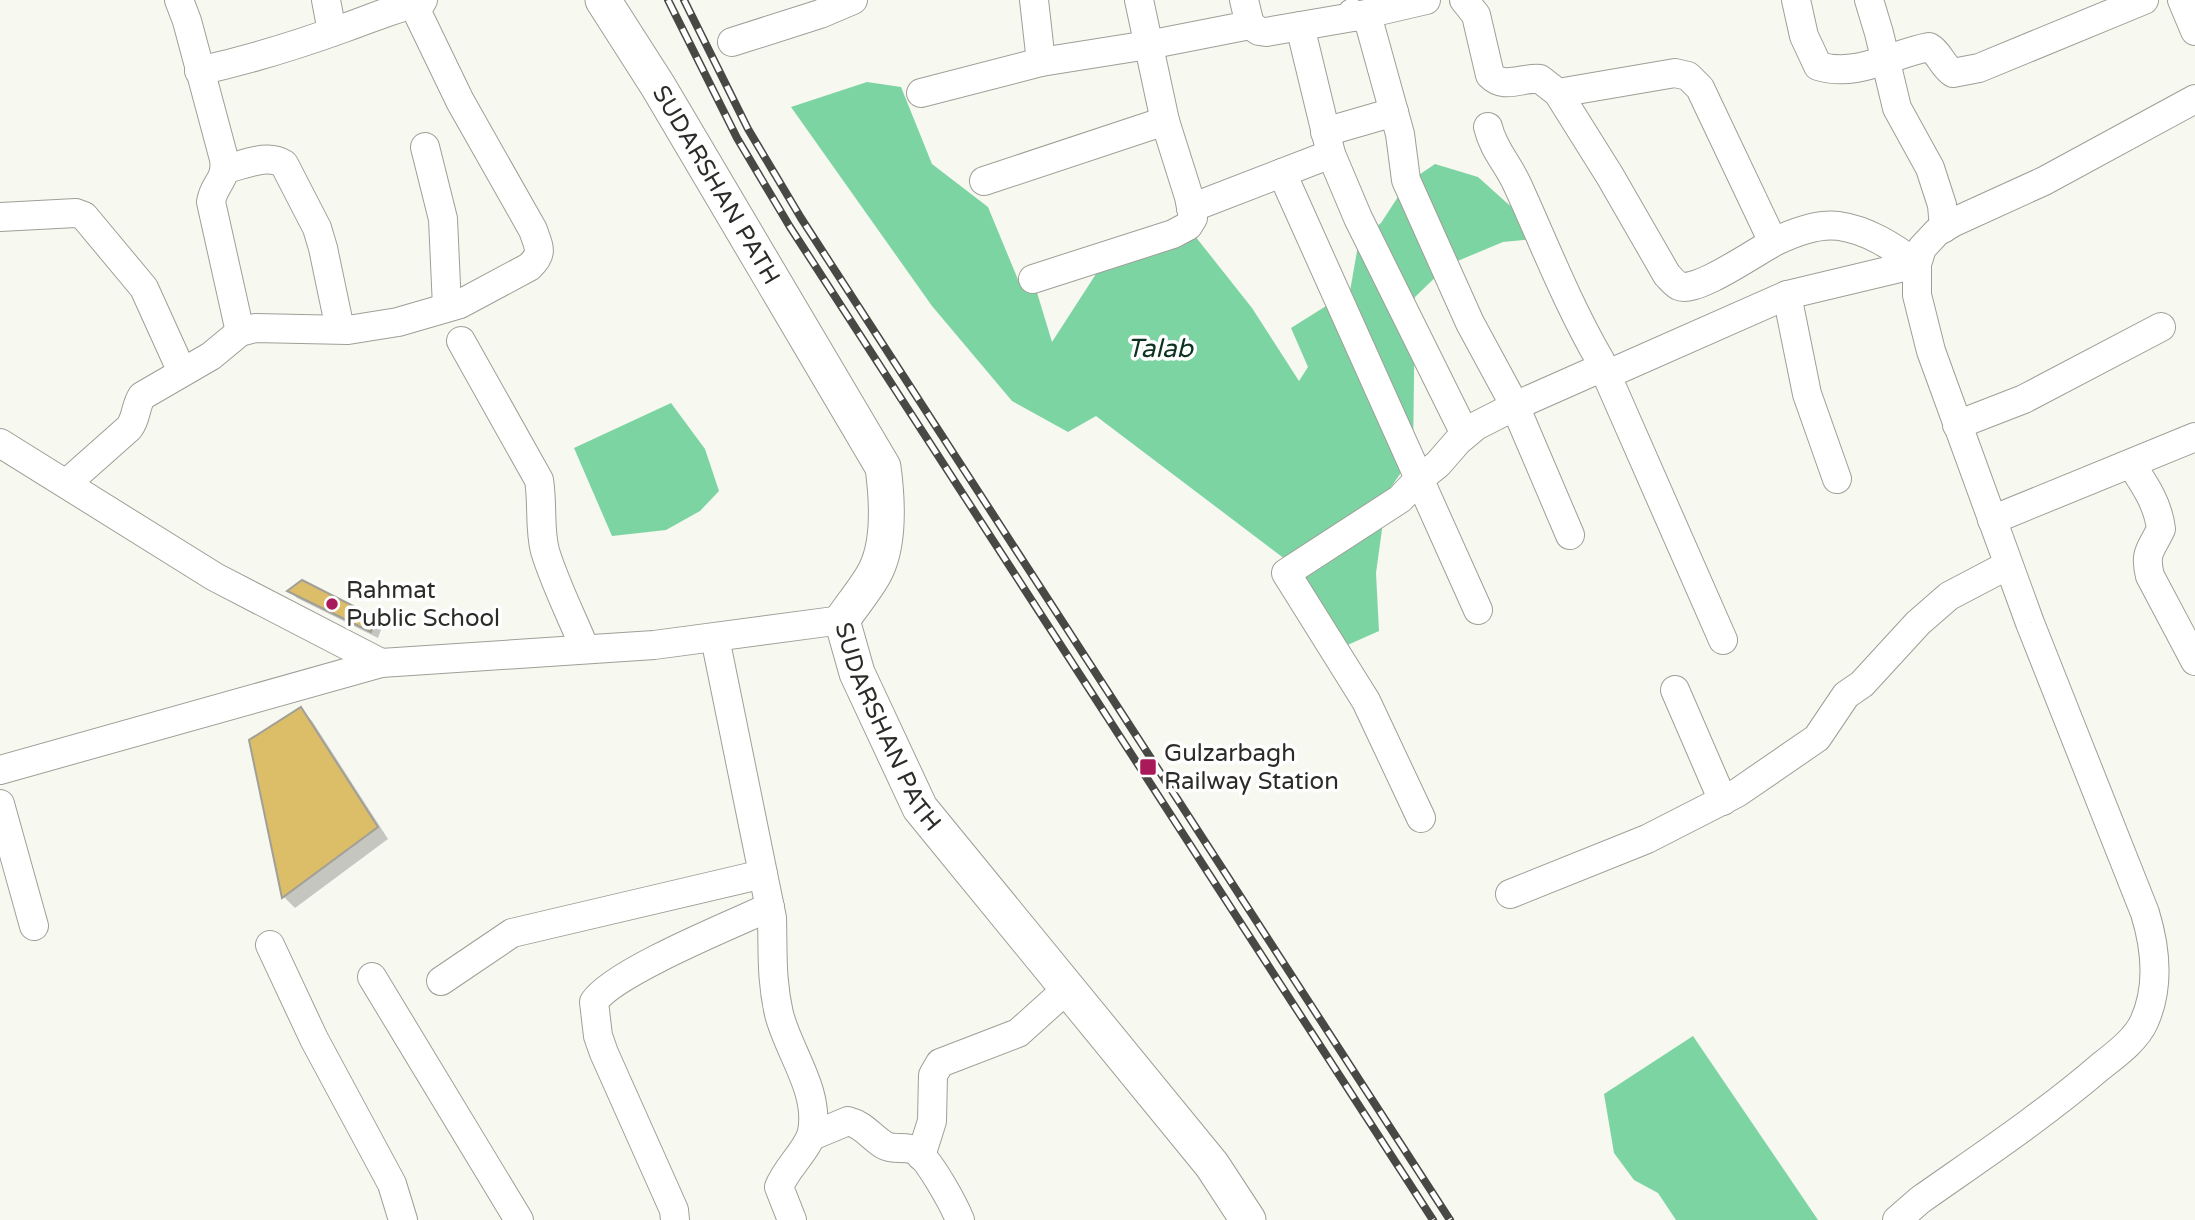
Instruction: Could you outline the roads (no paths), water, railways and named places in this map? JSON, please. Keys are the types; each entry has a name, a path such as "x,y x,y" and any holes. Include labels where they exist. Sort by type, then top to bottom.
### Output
{"main road":[{"name":"SUDARSHAN PATH","path":"603,0 665,98 883,467 887,500 883,544 876,570 842,620 858,673 920,808 1212,1165 1248,1220"}],"street":[{"path":"179,0 226,169 211,202 240,332"},
{"path":"326,0 332,32"},
{"path":"732,42 853,0"},
{"path":"1034,0 1041,62"},
{"path":"1033,279 1173,234 1188,226 1193,218 1165,121 1139,0"},
{"path":"921,93 1041,62 1148,45 1247,13 1259,32 1266,32 1356,11 1426,0"},
{"path":"1464,0 1476,15 1490,75 1497,82 1504,83 1541,79 1558,93 1667,275 1679,286 1690,287 1773,243 1820,226 1838,226 1861,232 1892,246 1917,264"},
{"path":"1796,0 1804,36 1818,66 1859,68 1929,47 1936,51 1946,68 1953,73 1979,68 2103,7 2144,0"},
{"path":"1869,0 1897,108 1930,168 1937,188 1944,228"},
{"path":"2182,0 2195,30"},
{"path":"199,71 242,61 422,1"},
{"path":"67,483 129,428 135,420 138,401 142,396 211,356 240,332 255,328 340,329 398,322 460,304 538,259 540,250 533,230 460,102 419,16 418,8 422,1"},
{"path":"1356,11 1394,111 1406,180 1470,323 1515,406 1570,535"},
{"path":"1300,26 1328,143 1364,230 1465,434"},
{"path":"1558,93 1675,73 1688,76 1700,88 1773,243"},
{"path":"1897,1220 1920,1200 2041,1114 2112,1057 2143,1024 2153,995 2153,939 2145,913 2008,565 1931,351 1917,295 1917,264 1922,247 1937,232 2044,181 2195,99"},
{"path":"1191,208 1282,173 1328,143 1394,111"},
{"path":"984,181 1165,121"},
{"path":"1488,127 1491,142 1508,165 1574,316 1605,371 1723,640"},
{"path":"425,147 443,219 447,307"},
{"path":"226,169 269,159 277,159 284,164 317,228 340,329"},
{"path":"1282,173 1478,610"},
{"path":"0,216 84,215 144,288 182,372"},
{"path":"1421,818 1366,701 1286,573 1400,499 1438,464 1465,434 1515,406 1787,295 1917,264"},
{"path":"1787,295 1807,394 1838,479"},
{"path":"1957,425 2024,398 2161,327"},
{"path":"461,341 539,480 545,552 585,649"},
{"path":"1992,520 2195,437"},
{"path":"0,443 215,577 381,663"},
{"path":"2131,464 2150,494 2159,515 2161,529 2148,551 2146,562 2150,576 2195,661"},
{"path":"1510,894 1647,839 1723,801 1817,738 1846,695 1862,684 1918,623 1949,596 2008,565"},
{"path":"0,770 381,663 654,645 842,620"},
{"path":"715,638 770,906 774,988 786,1037 813,1105 812,1136"},
{"path":"1675,690 1723,801"},
{"path":"0,804 34,926"},
{"path":"441,981 512,933 763,874"},
{"path":"675,1220 674,1210 598,1037 594,1002 599,994 633,972 770,906"},
{"path":"270,944 314,1039 392,1184 403,1220"},
{"path":"372,977 519,1220"},
{"path":"921,1156 932,1121 933,1075 940,1063 1018,1033 1067,989"},
{"path":"792,1220 779,1187 784,1174 812,1136 848,1121 865,1128 886,1146 918,1151 960,1220"}],"water":[{"name":"Talab","path":"867,82 901,87 932,164 988,207 1019,282 1035,286 1052,342 1105,260 1191,231 1252,308 1299,381 1308,367 1291,328 1350,291 1359,240 1381,223 1407,183 1435,164 1478,177 1546,238 1503,242 1448,265 1415,297 1413,455 1387,493 1376,573 1379,631 1334,651 1304,583 1306,575 1096,416 1068,432 1012,401 932,306 791,107"},
{"path":"671,403 705,449 719,491 700,511 666,530 612,536 574,448"},
{"path":"1693,1036 1818,1220 1676,1220 1658,1193 1634,1180 1614,1153 1604,1094"}],"railway":[{"path":"668,0 737,138 790,227 1433,1220"},
{"path":"684,0 748,129 801,218 1450,1220"}],"place":[{"name":"Rahmat Public School","path":"332,604"},
{"name":"Gulzarbagh Railway Station","path":"1148,767"}]}
